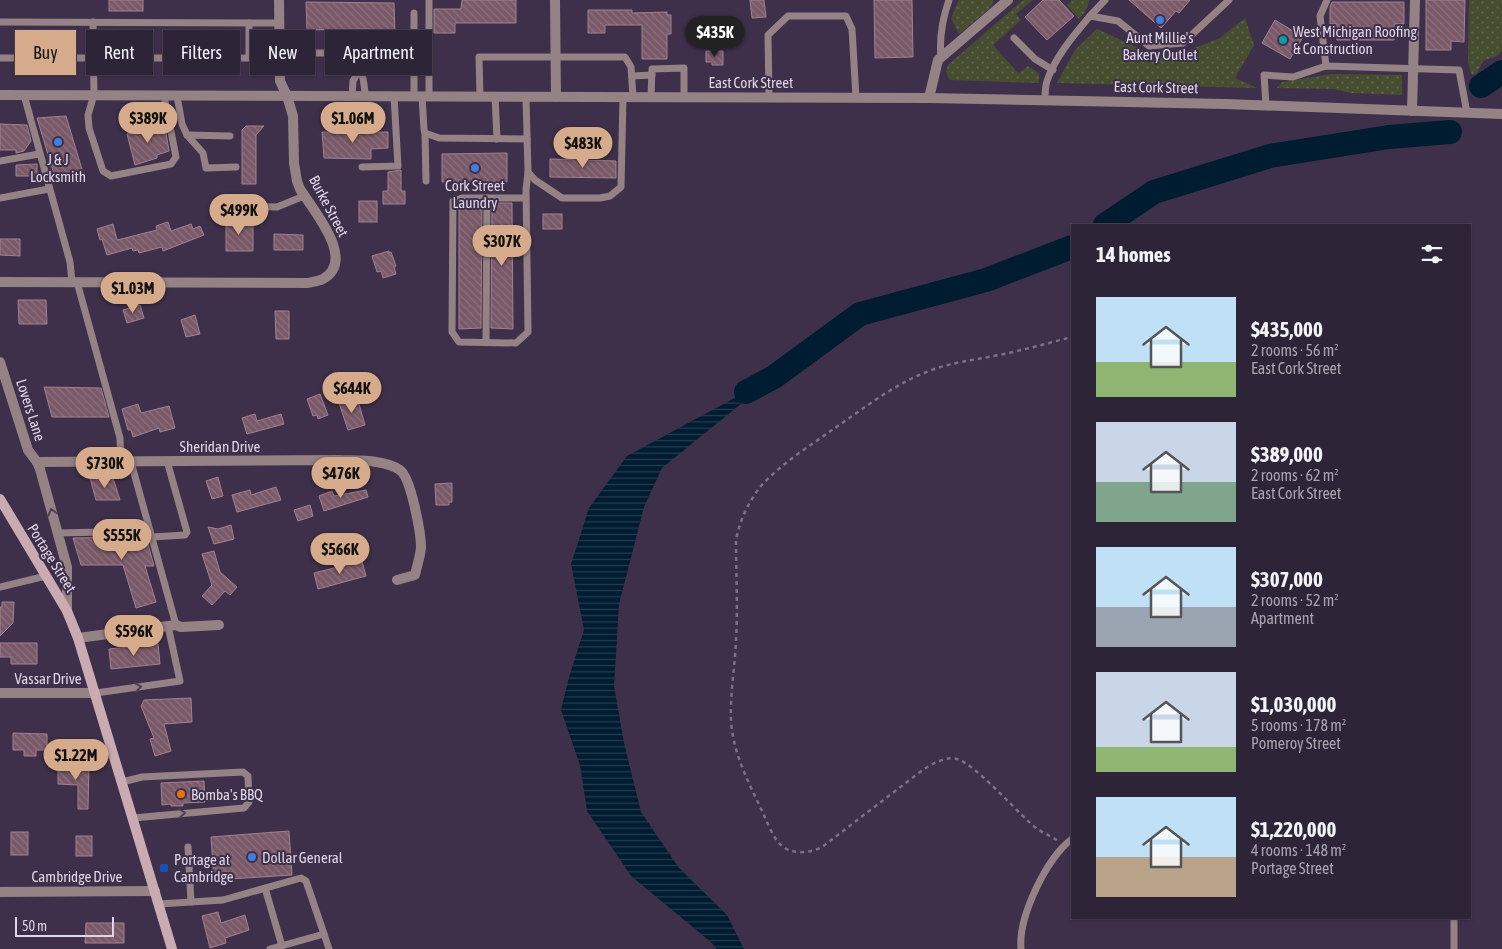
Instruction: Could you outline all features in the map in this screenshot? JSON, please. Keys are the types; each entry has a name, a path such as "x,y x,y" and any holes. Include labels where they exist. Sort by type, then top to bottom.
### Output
{"main road":[{"name":"Portage Street","path":"0,499 68,611 96,693 172,949"}],"street":[{"name":"Burke Street","path":"279,0 279,30"},
{"path":"555,0 556,97"},
{"path":"929,98 938,60 1008,0"},
{"path":"1412,111 1415,0"},
{"name":"Burke Street","path":"0,282 308,283 322,280 332,271 337,260 333,242 304,196 297,181 294,163 293,116 280,81 280,75"},
{"name":"East Cork Street","path":"0,95 929,98 1266,105 1502,114"},
{"name":"Lovers Lane","path":"0,362 28,450 38,462 67,567 68,611"},
{"name":"Sheridan Drive","path":"38,462 339,460 392,466 402,472 408,482 421,547 415,575 397,580"},
{"path":"78,638 172,625 181,627 219,625"},
{"name":"Vassar Drive","path":"0,693 96,693"},
{"name":"Cambridge Drive","path":"0,892 155,891"}],"lane":[{"path":"422,96 429,0"},
{"path":"941,58 940,37 944,14 949,0"},
{"path":"1045,100 1046,82 1066,44 1105,0"},
{"path":"1090,16 1118,21 1149,46 1182,43 1229,0"},
{"path":"1326,66 1320,16 1327,0"},
{"path":"414,13 425,133 426,181"},
{"path":"769,98 768,35 788,16 846,16 852,29 856,98"},
{"path":"0,22 279,23"},
{"path":"93,22 93,30"},
{"path":"153,58 249,58 249,23"},
{"path":"1014,38 1035,59 1052,70"},
{"path":"480,96 479,57 625,57 631,67 632,76 628,97 621,187 610,196 600,198 562,198 528,172"},
{"path":"0,58 86,58"},
{"path":"1266,105 1264,75 1293,77 1326,66 1413,67 1459,70 1467,113"},
{"path":"651,97 652,69 684,68 684,97"},
{"path":"93,75 94,95 88,115 89,128 103,171 111,176 171,164 176,157 164,96"},
{"path":"352,96 353,81 356,75"},
{"path":"362,75 365,81 365,96"},
{"path":"632,76 652,75"},
{"path":"24,95 74,282 126,462 151,534 172,625 180,681 96,693"},
{"path":"177,96 182,124 187,135 203,153 206,168 236,167"},
{"path":"362,167 398,166 394,96"},
{"path":"495,96 497,139"},
{"path":"526,97 528,139 526,198 528,332 516,343 459,342 452,332 453,201 462,198 526,198"},
{"path":"425,133 439,138 528,139"},
{"path":"187,135 230,136"},
{"path":"0,161 39,154"},
{"path":"0,198 49,189"},
{"path":"230,206 277,207 304,196"},
{"path":"486,342 487,198"},
{"path":"57,533 185,535 187,532 167,461"},
{"path":"0,587 46,576"},
{"path":"122,782 142,777 243,772 248,776 249,802 244,808 133,818"},
{"path":"1021,949 1021,934 1027,907 1065,845 1071,840"},
{"path":"188,847 191,902"},
{"path":"159,904 223,900 301,878 306,881 329,949"},
{"path":"265,888 282,946"},
{"path":"1454,919 1454,949"},
{"path":"270,949 324,934"}],"path":[{"path":"1065,845 1037,829 973,768 951,758 924,768 822,847 807,852 786,849 776,840 739,761 733,735 731,710 737,620 737,531 745,511 760,488 772,475 864,407 918,375 958,362 998,355 1071,337"}],"green space":[{"path":"959,0 993,0 989,9 959,34 951,18"},
{"path":"1023,0 1033,0 1016,14 1021,20 993,45 1017,72 1019,73 1028,66 1039,73 1039,83 950,80 946,72 948,65"},
{"path":"1072,0 1090,0 1085,12 1079,19 1067,5"},
{"path":"1469,0 1502,0 1502,51 1497,56 1483,61 1476,75 1471,74 1468,62"},
{"path":"1245,18 1254,45 1235,78 1257,88 1057,83 1075,50 1097,29 1147,52 1182,53 1220,38"},
{"path":"1332,74 1402,75 1402,95 1351,93 1334,89 1277,88 1282,82"}],"water":[{"path":"774,377 662,468 644,507 619,604 614,686 624,743 641,812 679,868 727,915 744,949 716,949 712,943 631,876 587,811 580,765 561,710 584,630 571,564 589,508 627,456"}],"building":[{"path":"109,0 143,0 143,11 109,11"},
{"path":"462,0 516,0 516,23 455,23 455,33 434,33 434,9 461,9"},
{"path":"750,0 764,0 766,17 752,18"},
{"path":"874,0 912,0 913,57 875,58"},
{"path":"1043,0 1059,0 1074,16 1047,40 1025,17"},
{"name":"Aunt Millie's Bakery Outlet","path":"1129,0 1190,0 1179,13 1176,11 1161,28"},
{"path":"1426,0 1465,0 1464,42 1451,41 1451,50 1426,50"},
{"path":"306,2 394,3 395,30 307,30"},
{"path":"1332,2 1404,2 1404,24 1394,24 1394,40 1337,40 1337,24 1330,24 1330,7"},
{"path":"588,10 632,10 632,13 667,12 667,15 671,15 671,34 667,34 667,59 642,59 642,25 605,25 605,33 588,33"},
{"name":"West Michigan Roofing & Construction","path":"1275,20 1303,37 1290,59 1262,43"},
{"path":"706,51 723,51 723,65 712,65 712,62 706,62"},
{"name":"J & J Locksmith","path":"66,116 83,173 56,181 37,118"},
{"path":"0,124 27,125 31,141 24,151 16,153 16,150 0,150"},
{"path":"150,125 152,127 165,127 169,151 157,155 157,158 135,165 127,134"},
{"path":"246,126 264,126 256,135 256,184 242,184 242,130"},
{"path":"322,132 388,132 388,148 371,149 371,159 324,158"},
{"name":"Cork Street Laundry","path":"507,153 507,182 442,182 442,154"},
{"path":"550,159 616,161 616,178 550,177"},
{"path":"37,164 37,176 16,176 16,165"},
{"path":"401,170 401,191 405,191 405,204 383,204 383,191 388,191 388,172"},
{"path":"359,201 377,201 377,222 359,222"},
{"path":"463,203 482,203 481,328 459,329 459,205"},
{"path":"492,203 512,203 513,329 491,328"},
{"path":"543,214 562,214 562,229 543,229"},
{"path":"226,221 253,222 253,251 226,251"},
{"path":"168,222 171,231 191,224 193,229 200,226 204,235 163,251 162,247 139,253 138,250 133,251 132,248 107,255 97,229 113,224 117,240 157,230 156,226"},
{"path":"274,234 303,235 303,250 274,250"},
{"path":"0,239 20,239 20,256 0,255"},
{"path":"389,251 396,266 394,267 396,274 383,278 381,271 377,272 372,256"},
{"path":"18,300 46,300 47,324 19,324"},
{"path":"140,305 144,318 127,323 123,310"},
{"path":"275,311 289,311 289,339 276,339"},
{"path":"195,315 200,334 186,337 181,320"},
{"path":"44,387 101,388 109,417 52,417"},
{"path":"320,394 328,415 318,419 317,415 313,416 307,399"},
{"path":"357,397 365,425 348,430 339,403"},
{"path":"138,404 141,413 169,406 175,428 160,432 159,428 133,437 131,430 128,430 122,409"},
{"path":"255,414 257,421 281,414 284,424 247,434 242,418"},
{"path":"218,477 223,496 212,499 206,481"},
{"path":"90,478 113,478 120,500 96,500"},
{"path":"452,483 452,502 449,502 449,505 436,505 435,484"},
{"path":"276,487 281,500 237,512 232,495 250,490 251,495"},
{"path":"366,490 368,497 324,511 319,496 332,491 334,496"},
{"path":"310,505 313,516 298,521 294,510"},
{"path":"231,525 234,539 214,544 208,527 218,529"},
{"path":"146,537 154,566 145,566 156,602 136,608 123,565 81,565 73,538"},
{"path":"214,551 220,572 237,587 230,595 225,591 212,605 202,596 212,585 202,554"},
{"path":"362,561 366,576 318,589 314,573"},
{"path":"2,602 14,602 13,623 0,636 0,607 2,607"},
{"path":"0,643 37,643 37,664 11,664 11,657 0,657"},
{"path":"158,644 160,664 111,669 109,649"},
{"path":"191,698 192,722 164,724 171,751 155,756 150,739 154,738 141,706 144,700"},
{"path":"13,733 47,734 47,750 36,750 36,756 24,756 24,750 13,750"},
{"path":"58,764 89,765 88,809 78,809 78,785 58,784"},
{"path":"204,781 205,802 183,803 183,806 162,805 161,783"},
{"path":"289,831 292,875 214,880 211,837"},
{"path":"11,832 28,832 28,855 11,855"},
{"path":"76,836 92,836 92,856 76,856"},
{"path":"218,912 221,923 245,915 249,930 225,938 226,943 210,948 202,916"},
{"path":"86,923 124,923 124,943 85,943"}],"waterway":[{"path":"1481,86 1502,72"},
{"path":"1106,224 1154,192 1270,156 1389,137 1450,132"},
{"path":"746,392 774,377 860,314 986,280 1071,247"}],"place":[{"name":"Aunt Millie's Bakery Outlet","path":"1160,20"},
{"name":"West Michigan Roofing & Construction","path":"1283,40"},
{"name":"J & J Locksmith","path":"58,142"},
{"name":"Cork Street Laundry","path":"475,168"},
{"name":"Bomba's BBQ","path":"181,794"},
{"name":"Dollar General","path":"252,857"},
{"name":"Portage at Cambridge","path":"164,868"}]}
